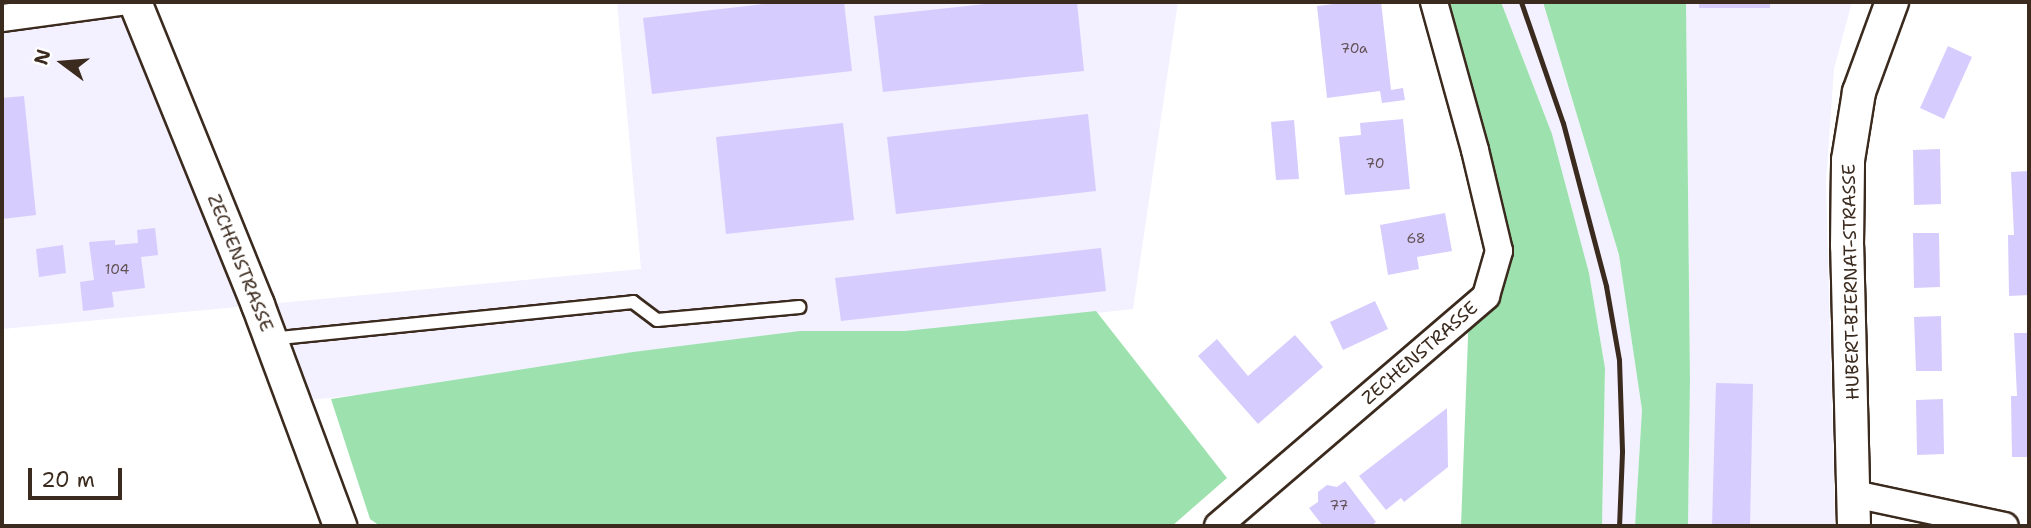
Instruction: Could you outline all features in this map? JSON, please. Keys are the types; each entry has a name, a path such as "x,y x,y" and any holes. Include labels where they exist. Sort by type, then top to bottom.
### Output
{"street":[{"path":"2,18 121,2"},
{"name":"ZECHENSTRASSE","path":"135,2 270,339 340,526"},
{"name":"ZECHENSTRASSE","path":"1218,526 1486,296 1499,251 1475,150 1434,2"},
{"name":"HUBERT-BIERNAT-STRASSE","path":"1854,526 1847,246 1849,160 1859,92 1892,2"},
{"path":"1854,495 1991,524"}],"lane":[{"path":"270,339 633,302 657,320 799,307"}],"shaded area":[{"path":"2,2 135,2 258,305 2,329"},
{"path":"617,2 1178,2 1133,309 292,402 258,305 641,269"},
{"path":"1501,2 1543,2 1619,255 1642,410 1635,526 1602,526 1605,368 1589,273 1552,134"},
{"path":"1686,2 1852,2 1834,69 1826,181 1835,526 1688,526 1690,380"}],"green space":[{"path":"1433,2 1501,2 1552,134 1589,273 1605,368 1602,526 1461,526 1469,310 1499,251"},
{"path":"1543,2 1686,2 1690,380 1688,526 1635,526 1642,410 1619,255"},
{"path":"1096,311 1227,478 1172,526 380,526 370,519 331,399 633,352 800,331 905,331"}],"building":[{"path":"782,2 844,2 852,71 652,94 643,18"},
{"path":"1004,2 1077,2 1084,71 883,92 874,16"},
{"path":"1381,2 1391,90 1403,88 1405,100 1382,103 1380,91 1327,98 1317,6"},
{"path":"1699,2 1770,2 1770,8 1699,8"},
{"path":"1948,46 1972,57 1944,119 1920,108"},
{"path":"24,96 36,215 2,219 2,98"},
{"path":"1088,114 1096,191 896,214 887,137"},
{"path":"1403,119 1410,189 1345,195 1339,137 1361,135 1360,123"},
{"path":"1294,120 1299,179 1276,180 1271,122"},
{"path":"843,123 854,220 726,234 716,137"},
{"path":"1940,149 1941,204 1914,205 1913,150"},
{"path":"2029,171 2029,295 2009,296 2008,235 2014,235 2011,172"},
{"path":"1445,213 1452,251 1417,257 1419,269 1388,275 1380,225"},
{"path":"155,228 158,255 141,257 145,288 112,292 114,307 83,311 80,282 94,280 89,242 115,240 115,245 138,243 137,230"},
{"path":"1913,233 1939,233 1940,287 1914,288"},
{"path":"63,245 66,273 39,277 36,249"},
{"path":"1101,248 1106,291 841,321 835,278"},
{"path":"1375,301 1388,329 1343,350 1330,322"},
{"path":"1941,316 1942,371 1916,371 1914,317"},
{"path":"2014,333 2029,333 2029,457 2012,457 2011,396 2017,396"},
{"path":"1295,335 1323,367 1258,424 1198,356 1217,339 1248,376"},
{"path":"1716,383 1753,384 1750,526 1712,526"},
{"path":"1943,399 1944,454 1917,455 1916,400"},
{"path":"1447,408 1448,467 1404,502 1401,498 1386,510 1359,476"},
{"path":"1345,481 1376,522 1371,526 1323,526 1309,508 1318,502 1318,492 1327,485 1337,487"}],"railway":[{"path":"1521,2 1563,123 1606,286 1619,360 1622,452 1619,526"}]}
